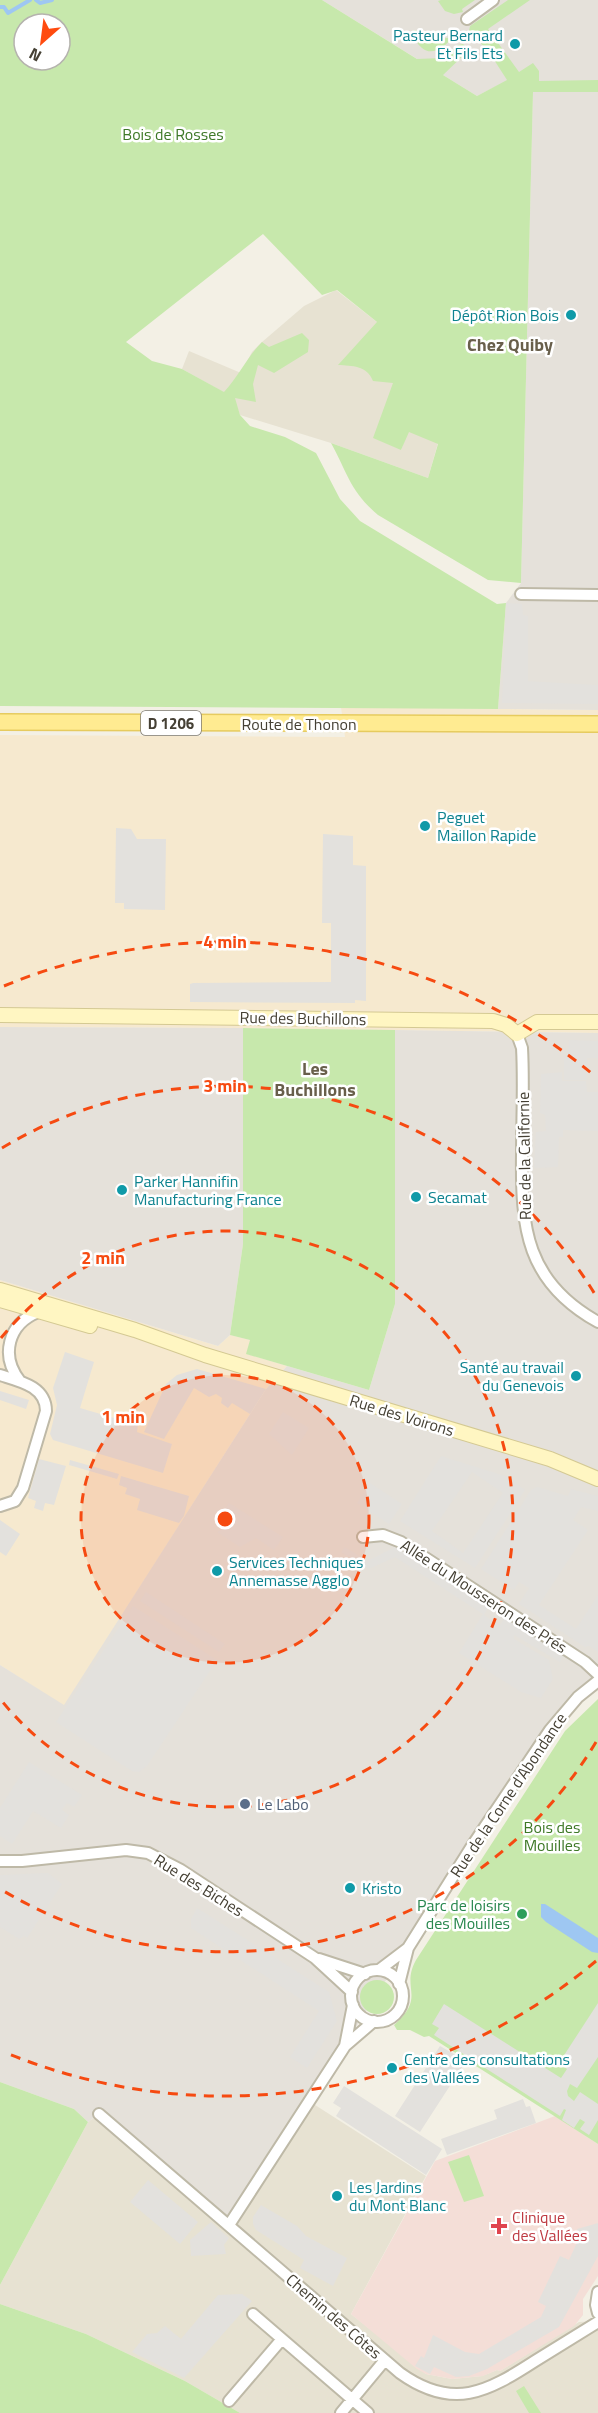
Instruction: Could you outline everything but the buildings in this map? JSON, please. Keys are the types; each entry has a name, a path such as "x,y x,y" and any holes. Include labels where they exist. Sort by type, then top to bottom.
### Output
{"main road":[{"name":"Route de Thonon","path":"0,722 598,724"}],"street":[{"path":"467,19 493,0"},
{"path":"521,594 598,595"},
{"name":"Rue des Buchillons","path":"0,1015 492,1021 506,1025 517,1034"},
{"path":"517,1034 537,1022 598,1022"},
{"name":"Rue de la Californie","path":"517,1034 522,1048 522,1197 528,1237 535,1257 555,1288 574,1306 598,1322"},
{"name":"Rue des Voirons","path":"0,1290 135,1330 205,1355 540,1456 598,1479"},
{"name":"Rue des Voirons","path":"0,1300 141,1340 205,1355"},
{"path":"20,1382 10,1366 9,1341 18,1324 38,1312"},
{"path":"0,1375 35,1389 42,1396 46,1411 23,1488 15,1501 0,1506"},
{"name":"Allée du Mousseron des Prés","path":"363,1537 383,1535 401,1542 585,1662 598,1674"},
{"name":"Rue de la Corne d'Abondance","path":"399,1984 408,1948 472,1846 550,1730 578,1697 598,1681"},
{"name":"Rue des Biches","path":"0,1861 22,1861 126,1850 142,1851 166,1861 315,1958 352,1992"},
{"name":"Rue de la Corne d'Abondance","path":"379,1970 408,1948"},
{"name":"Rue des Biches","path":"315,1958 365,1974"},
{"path":"345,2046 353,2005 352,1992 356,1981 365,1974 379,1970 393,1976 399,1984 403,1997 398,2011 386,2020 374,2021 360,2015 353,2005"},
{"path":"229,2225 345,2046 374,2021"},
{"name":"Chemin des Côtes","path":"99,2114 385,2361 406,2377 428,2388 453,2394 474,2393 497,2385 598,2322"},
{"path":"598,2292 596,2305 598,2313"},
{"path":"253,2314 368,2413"},
{"path":"229,2401 282,2340"},
{"path":"341,2413 385,2361"}],"shaded area":[{"path":"322,0 598,0 598,710 498,709 506,603 521,583 533,91 524,72 477,96"},
{"path":"336,290 382,326 401,349 401,450 408,431 438,443 428,478 331,443 240,415 234,398 182,369 189,351 241,373 252,352 262,342 304,306"},
{"path":"506,603 522,604 523,615 528,616 528,681 598,685 598,704 502,703"},
{"path":"341,707 598,710 598,1033 0,1027 0,735 345,737"},
{"path":"116,828 131,829 137,839 166,839 165,910 124,909 124,903 115,903"},
{"path":"323,834 353,836 353,865 366,866 366,1001 355,1000 355,1003 190,1002 190,984 193,983 331,982 331,923 322,923"},
{"path":"0,1027 243,1028 243,1244 230,1335 218,1346 0,1280"},
{"path":"395,1030 598,1033 598,1681 578,1697 472,1846 229,2225 99,2114 88,2122 74,2109 0,2082 0,1665 64,1705 266,1389 287,1366 369,1390 395,1304"},
{"path":"569,1040 598,1041 598,1058 587,1058 587,1080 564,1080 564,1058 568,1055"},
{"path":"562,1072 562,1081 586,1081 587,1092 598,1092 598,1131 563,1130 563,1137 559,1137 558,1167 534,1168 536,1132 546,1131 545,1115 540,1113 541,1074"},
{"path":"0,1280 218,1346 230,1335 250,1340 247,1354 287,1366 266,1389 64,1706 0,1665"},
{"path":"65,1352 94,1362 80,1408 138,1425 137,1432 172,1444 163,1473 53,1440 50,1434 57,1405 53,1388"},
{"path":"197,1369 266,1389 250,1414 232,1403 228,1408 221,1403 222,1398 216,1394 209,1397 194,1388 164,1439 144,1432 166,1384 177,1375"},
{"path":"0,1391 29,1400 26,1409 0,1400"},
{"path":"283,1412 309,1428 292,1455 269,1434"},
{"path":"441,1456 505,1476 525,1490 475,1568 400,1521","holes":["472,1472 503,1493 463,1553 432,1531"]},
{"path":"39,1459 66,1466 54,1505 45,1503 43,1511 34,1508 36,1501 28,1498"},
{"path":"70,1460 119,1474 117,1479 69,1465"},
{"path":"121,1476 189,1496 184,1516 179,1523 137,1510 140,1499 125,1494 127,1488 119,1485"},
{"path":"370,1483 402,1504 389,1524 357,1503"},
{"path":"537,1487 568,1496 571,1489 598,1496 598,1511 581,1507 573,1520 588,1530 539,1605 576,1629 598,1595 598,1652 589,1646 585,1647 519,1604 529,1588 519,1582 514,1590 481,1569 531,1490"},
{"path":"229,1503 283,1537 274,1550 256,1538 240,1547 217,1532 234,1524 221,1515"},
{"path":"0,1520 20,1534 6,1556 0,1552"},
{"path":"345,1547 367,1561 395,1547 488,1607 484,1615 491,1620 500,1625 505,1617 565,1655 560,1662 514,1635 514,1639 549,1660 553,1679 541,1698 521,1692 459,1653 483,1614 395,1557 369,1569 341,1552"},
{"path":"146,1592 225,1644 219,1652 140,1601"},
{"path":"133,1606 217,1660 147,1766 139,1772 132,1771 56,1722"},
{"path":"29,1762 82,1795 74,1807 67,1803 62,1810 69,1815 61,1828 33,1811 12,1844 0,1836 0,1808"},
{"path":"48,1873 62,1884 27,1938 24,1936 19,1939 0,1927 0,1875"},
{"path":"197,1908 329,1992 337,2021 307,2068 290,2057 319,2011 191,1928 191,1919"},
{"path":"598,2003 598,2057 577,2088 570,2084 567,2091 568,2096 574,2101 580,2092 598,2104 598,2120 589,2135 580,2129 585,2122 580,2119 574,2128 562,2120 566,2110 564,2109 560,2116 535,2100 434,2035 439,2028 432,2024 444,2004 561,2078 567,2069 559,2063"},
{"path":"440,2046 466,2061 420,2132 395,2116"},
{"path":"344,2086 442,2149 426,2175 336,2116 341,2108 333,2103"},
{"path":"301,2096 426,2176 351,2314 426,2374 452,2379 482,2376 500,2371 579,2322 598,2321 598,2413 240,2413 185,2381 86,2334 0,2304 0,2285 88,2122 99,2114"},
{"path":"523,2099 526,2107 530,2106 536,2123 447,2155 441,2139 497,2119 494,2110"},
{"name":"Clinique des Vallées","path":"555,2116 598,2144 598,2276 583,2299 583,2315 574,2326 500,2371 497,2370 483,2376 452,2379 426,2374 351,2314 435,2161"},
{"path":"148,2180 198,2222 180,2244 130,2202"},
{"path":"261,2205 297,2226 306,2236 347,2258 333,2286 300,2268 304,2260 256,2230 253,2217"},
{"path":"211,2222 229,2238 224,2245 226,2254 191,2256 190,2240"},
{"path":"598,2223 598,2256 559,2327 487,2369 469,2376 456,2377 434,2367 430,2374 415,2366 421,2356 424,2358 433,2335 465,2352 479,2354 541,2317 546,2306 538,2302 560,2256 569,2260 579,2238 577,2229"},
{"path":"242,2294 252,2301 184,2378 132,2352 147,2334 157,2333 165,2326 181,2339 218,2295"}],"green space":[{"name":"Bois de Rosses","path":"0,0 322,0 417,59 442,58 458,45 463,44 467,52 443,75 477,96 507,80 489,52 469,31 470,26 508,0 530,0 488,29 519,72 533,63 539,71 539,81 598,80 598,92 533,92 521,583 488,580 378,515 361,498 350,482 331,443 428,478 438,444 409,432 401,450 373,438 393,383 373,381 363,369 338,365 377,322 337,290 322,295 263,234 126,342 152,361 182,369 224,392 262,342 269,347 302,333 309,340 308,352 274,373 258,365 253,384 256,402 235,398 240,415 250,426 285,437 316,453 340,499 360,521 497,604 506,603 498,709 0,706"},
{"path":"475,0 462,9 463,12 454,14 445,11 438,1"},
{"path":"415,30 436,40 452,37 443,47 430,51 417,43 411,32"},
{"path":"243,1028 395,1030 395,1304 369,1390 246,1354 250,1340 230,1335 243,1244"},
{"name":"Parc de loisirs des Mouilles","path":"598,1699 598,2144 429,2036 424,2037 410,2030 397,2030 394,2025 409,2007 410,1978 416,1960 565,1731"},
{"path":"377,1980 389,1985 394,1997 389,2009 377,2014 365,2009 360,1997 365,1985"},
{"path":"0,2082 74,2109 88,2122 0,2285"},
{"path":"469,2155 484,2196 464,2202 448,2162"},
{"path":"0,2304 86,2334 185,2381 240,2413 0,2413"},
{"path":"524,2386 541,2413 529,2413 516,2391"}],"water":[{"path":"541,1904 545,1904 598,1938 598,1953 592,1952 546,1922 541,1917"}],"waterway":[{"path":"0,7 4,7 8,13 30,0"},
{"path":"36,0 40,3 52,0"}],"place":[{"name":"Pasteur Bernard Et Fils Ets","path":"515,44"},
{"name":"Dépôt Rion Bois","path":"571,315"},
{"name":"Peguet Maillon Rapide","path":"425,826"},
{"name":"Parker Hannifin Manufacturing France","path":"122,1190"},
{"name":"Secamat","path":"416,1197"},
{"name":"Santé au travail du Genevois","path":"576,1376"},
{"name":"Services Techniques Annemasse Agglo","path":"217,1571"},
{"name":"Le Labo","path":"245,1804"},
{"name":"Kristo","path":"350,1888"},
{"name":"Parc de loisirs des Mouilles","path":"522,1914"},
{"name":"Centre des consultations des Vallées","path":"392,2068"},
{"name":"Les Jardins du Mont Blanc","path":"337,2196"},
{"name":"Clinique des Vallées","path":"499,2226"}],"district":[{"name":"Chez Quiby","path":"510,344"},
{"name":"Les Buchillons","path":"315,1078"}],"park label":[{"name":"Bois des Mouilles","path":"552,1836"}]}
